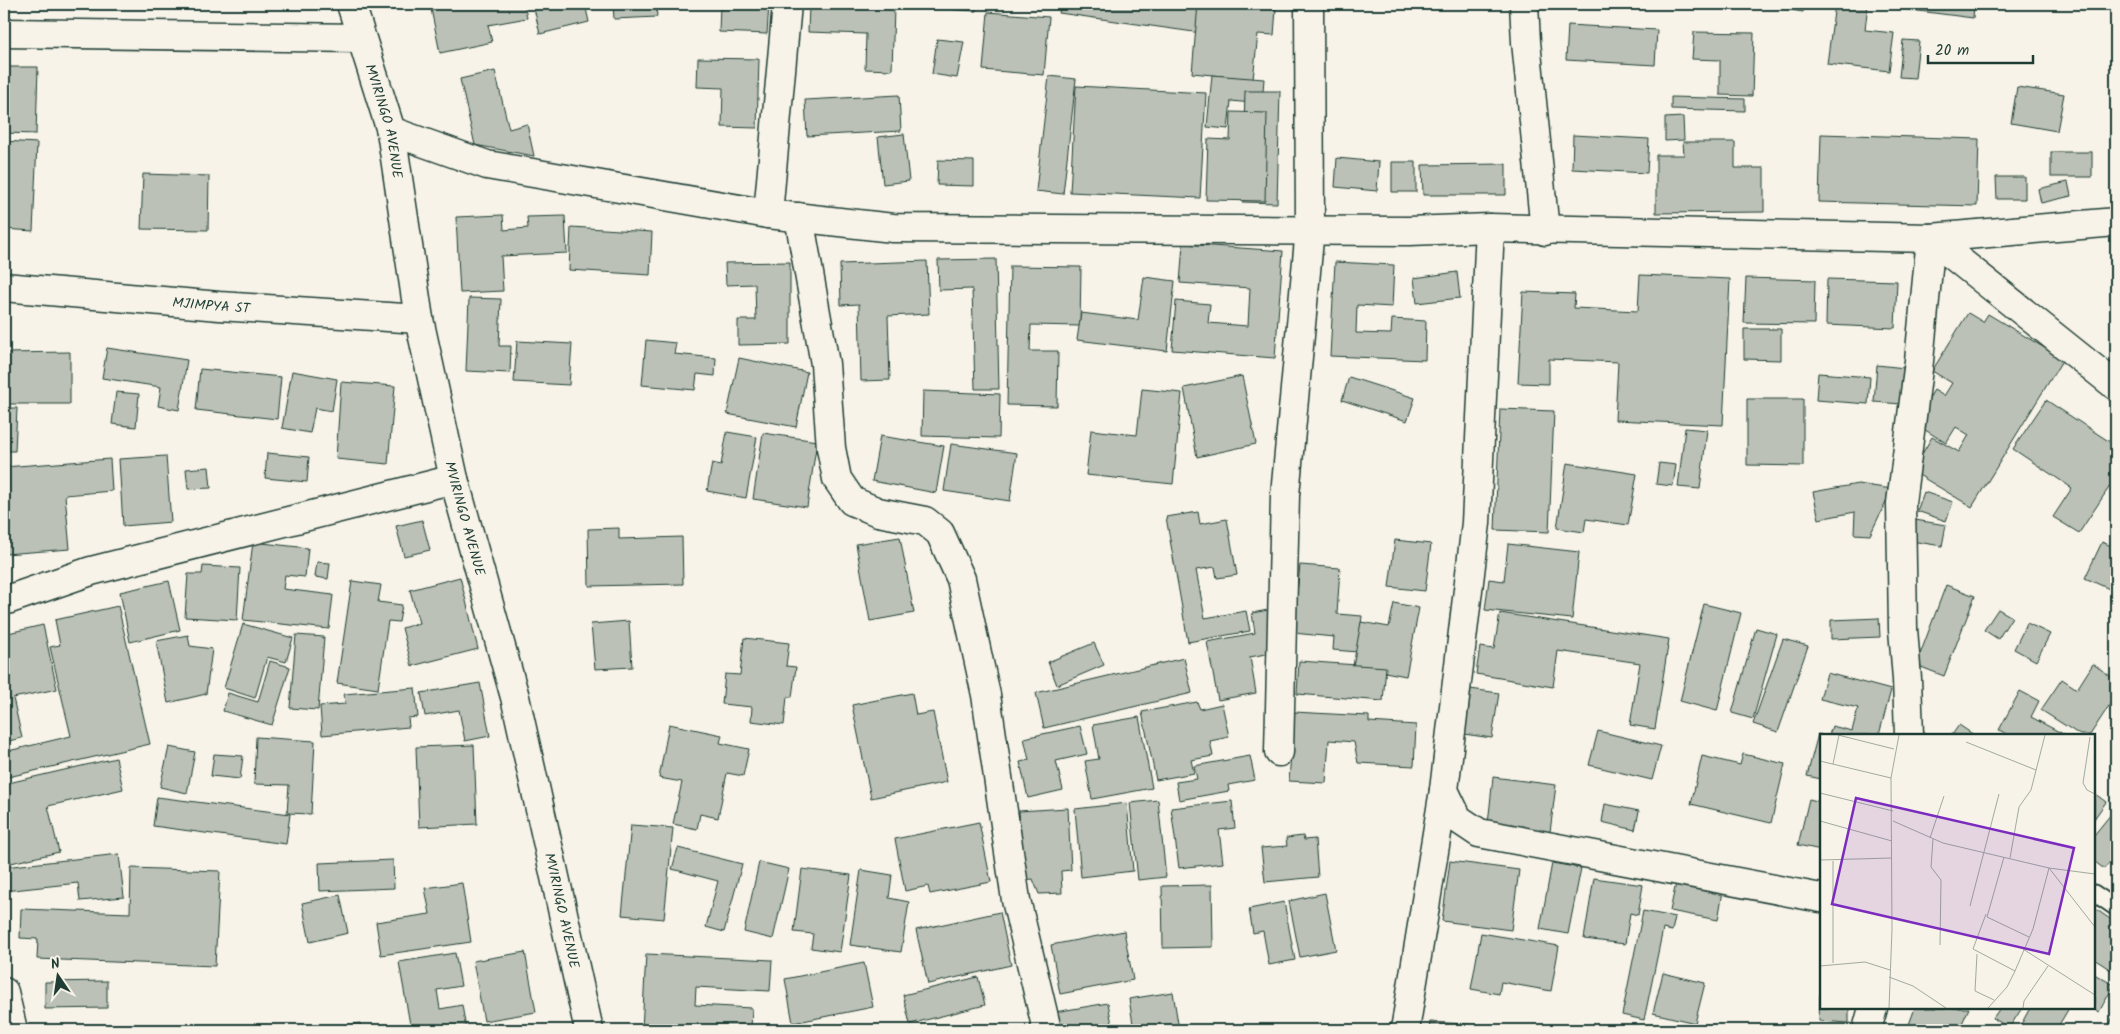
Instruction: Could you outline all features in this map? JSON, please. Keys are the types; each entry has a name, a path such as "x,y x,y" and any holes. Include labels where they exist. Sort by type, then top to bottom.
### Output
{"street":[{"name":"MVIRINGO AVENUE","path":"351,4 360,38 391,131 419,319 454,479 516,697 589,1030"},
{"path":"768,214 787,4"},
{"path":"1279,752 1285,495 1310,229 1309,4"},
{"path":"1524,4 1526,42 1546,231"},
{"path":"4,33 360,38"},
{"path":"391,131 487,165 768,214 892,228 1409,231 1490,228 1546,231 1930,238 2116,222"},
{"path":"799,217 825,364 831,448 837,479 852,501 878,512 925,521 940,533 961,579 986,694 1016,900 1047,1030"},
{"path":"1405,1030 1444,790 1476,523 1490,228"},
{"path":"1930,238 2116,386"},
{"path":"1909,734 1903,629 1901,503 1919,361 1930,238"},
{"name":"MJIMPYA ST","path":"4,287 218,306 419,319"},
{"path":"4,600 91,570 454,479"},
{"path":"1444,790 1458,819 1479,833 1820,898"},
{"path":"4,992 12,1030"},
{"path":"1867,1030 1873,1009"}],"lane":[{"path":"2095,894 2116,908"}],"building":[{"path":"430,4 524,4 527,18 488,25 492,42 440,53"},
{"path":"533,4 585,4 589,22 540,34"},
{"path":"613,4 656,4 657,17 614,19"},
{"path":"720,4 769,4 767,34 719,32"},
{"path":"928,4 976,4 976,11 928,8"},
{"path":"1061,4 1205,4 1201,33 1059,13"},
{"path":"1198,4 1276,9 1274,35 1258,34 1253,79 1192,73"},
{"path":"1780,4 1805,4 1803,12 1779,8"},
{"path":"1835,4 1868,4 1865,30 1894,33 1889,71 1827,64"},
{"path":"1903,4 1974,4 1973,18 1903,9"},
{"path":"809,6 894,8 892,70 865,69 866,34 808,32"},
{"path":"988,12 1049,17 1044,75 983,70"},
{"path":"1568,25 1657,30 1655,65 1566,60"},
{"path":"1694,32 1754,33 1752,96 1720,95 1720,60 1692,59"},
{"path":"937,39 964,42 957,78 932,74"},
{"path":"1903,40 1919,41 1915,78 1899,77"},
{"path":"698,58 759,59 757,128 722,127 723,88 697,87"},
{"path":"4,67 38,67 36,134 4,133"},
{"path":"495,71 509,129 527,124 534,156 475,145 460,79"},
{"path":"1212,75 1264,79 1262,104 1231,101 1228,129 1207,127"},
{"path":"1049,76 1076,79 1063,194 1036,191"},
{"path":"1076,86 1206,93 1200,198 1070,192"},
{"path":"2017,87 2064,94 2057,131 2011,123"},
{"path":"1245,91 1280,91 1277,203 1242,202"},
{"path":"899,95 901,131 807,136 805,100"},
{"path":"1671,97 1745,99 1745,111 1671,109"},
{"path":"1231,112 1267,113 1265,201 1206,200 1208,139 1230,140"},
{"path":"1683,117 1684,140 1665,141 1665,118"},
{"path":"904,134 909,181 883,184 878,137"},
{"path":"1821,134 1979,139 1977,206 1819,202"},
{"path":"1573,135 1649,139 1647,173 1572,169"},
{"path":"4,141 37,143 33,231 4,229"},
{"path":"1683,142 1735,142 1735,168 1764,168 1764,212 1656,213 1656,155 1684,155"},
{"path":"2051,152 2092,152 2092,177 2051,177"},
{"path":"1337,158 1379,162 1377,191 1335,187"},
{"path":"938,160 974,161 974,186 937,185"},
{"path":"1392,162 1416,162 1416,192 1392,192"},
{"path":"1506,164 1506,195 1423,195 1422,165"},
{"path":"143,174 209,176 208,230 141,229"},
{"path":"1996,177 2025,177 2025,199 1997,199"},
{"path":"2068,182 2071,196 2041,203 2038,189"},
{"path":"503,215 504,230 528,228 527,217 565,216 567,253 501,256 503,291 460,293 456,217"},
{"path":"571,227 652,232 650,275 569,270"},
{"path":"1183,244 1283,251 1275,358 1172,350 1176,301 1210,304 1208,323 1248,326 1250,288 1180,283"},
{"path":"996,259 999,389 975,389 972,289 939,290 938,260"},
{"path":"927,261 929,314 888,316 890,380 861,381 859,304 841,305 840,264"},
{"path":"790,262 790,344 738,345 738,320 756,320 755,284 726,285 725,263"},
{"path":"1335,262 1394,265 1392,307 1357,305 1356,333 1391,334 1392,319 1426,321 1425,360 1330,356"},
{"path":"1010,266 1081,267 1080,326 1031,325 1030,351 1058,351 1057,406 1007,405"},
{"path":"1457,272 1460,298 1417,303 1414,278"},
{"path":"1640,275 1730,279 1723,425 1615,420 1618,362 1549,359 1549,384 1518,383 1523,292 1575,294 1574,308 1638,311"},
{"path":"1144,277 1175,281 1167,351 1077,340 1081,313 1138,320"},
{"path":"1746,278 1815,280 1814,324 1744,323"},
{"path":"1827,279 1897,281 1895,328 1826,325"},
{"path":"469,298 501,299 499,346 511,346 510,373 466,371"},
{"path":"1968,313 1983,322 1988,314 2063,359 1972,507 1912,471 1932,437 1959,452 1969,435 1956,427 1946,443 1914,423 1934,390 1944,396 1952,383 1932,371"},
{"path":"1744,329 1781,329 1781,360 1744,359"},
{"path":"646,340 676,343 674,354 716,358 715,376 697,374 695,390 642,385"},
{"path":"517,341 572,344 569,385 514,382"},
{"path":"107,348 187,360 179,410 158,406 161,387 102,378"},
{"path":"70,352 70,404 4,404 4,353"},
{"path":"739,358 807,372 796,427 727,414"},
{"path":"1877,365 1905,368 1902,404 1874,402"},
{"path":"200,369 281,377 277,419 196,410"},
{"path":"292,371 337,379 332,411 315,408 310,433 282,428"},
{"path":"1818,373 1870,377 1868,404 1816,400"},
{"path":"1242,376 1256,444 1197,457 1184,388"},
{"path":"1349,377 1415,398 1407,421 1342,400"},
{"path":"341,382 395,386 388,464 336,459"},
{"path":"1142,389 1182,393 1173,484 1086,475 1091,430 1137,435"},
{"path":"923,391 1000,394 999,438 922,436"},
{"path":"116,392 139,394 136,427 112,424"},
{"path":"1747,399 1803,399 1803,466 1747,465"},
{"path":"2046,400 2116,446 2116,477 2079,533 2053,517 2072,488 2013,449"},
{"path":"4,408 17,408 15,451 4,451"},
{"path":"1500,409 1554,411 1549,532 1495,530"},
{"path":"1685,428 1707,430 1700,489 1678,487"},
{"path":"727,432 757,437 746,498 707,491 712,463 721,465"},
{"path":"763,433 817,441 807,507 753,499"},
{"path":"880,436 944,446 936,493 872,481"},
{"path":"951,444 1017,453 1010,501 944,491"},
{"path":"267,453 309,457 307,482 265,478"},
{"path":"166,456 171,522 123,526 119,459"},
{"path":"110,459 112,491 65,495 70,549 5,554 4,467"},
{"path":"1567,463 1637,474 1628,525 1586,519 1584,532 1557,528"},
{"path":"1659,463 1676,465 1673,486 1656,484"},
{"path":"209,467 211,488 188,489 186,469"},
{"path":"1858,484 1892,489 1870,535 1854,534 1855,512 1819,519 1813,492"},
{"path":"1924,492 1953,502 1946,521 1917,511"},
{"path":"1198,512 1200,524 1227,519 1237,575 1217,578 1215,567 1196,570 1205,618 1246,611 1250,631 1188,642 1166,517"},
{"path":"422,520 430,550 404,556 396,526"},
{"path":"1915,520 1946,525 1942,546 1911,541"},
{"path":"619,528 619,539 682,537 683,584 589,586 588,529"},
{"path":"900,537 914,613 870,621 856,544"},
{"path":"1395,540 1431,544 1425,591 1389,587"},
{"path":"253,542 308,548 305,577 285,575 283,589 333,595 329,629 243,620"},
{"path":"2102,542 2116,548 2116,592 2085,578"},
{"path":"1508,544 1579,552 1572,619 1485,610 1489,579 1504,581"},
{"path":"317,562 330,563 328,579 315,577"},
{"path":"1300,565 1340,568 1337,614 1362,616 1358,652 1333,650 1334,637 1293,633"},
{"path":"203,566 240,568 237,620 185,617 188,574 202,574"},
{"path":"460,577 478,649 412,666 402,628 419,623 410,590"},
{"path":"169,581 180,630 130,642 120,592"},
{"path":"352,581 381,585 378,602 402,605 399,622 388,621 378,689 337,683"},
{"path":"1946,585 1975,596 1944,676 1916,665"},
{"path":"1394,603 1419,608 1406,676 1353,666 1361,622 1389,627"},
{"path":"1704,604 1741,613 1717,711 1680,701"},
{"path":"118,606 150,744 4,778 4,752 71,736 50,647 60,645 55,620"},
{"path":"1998,609 2012,617 1998,639 1984,630"},
{"path":"1268,610 1276,652 1250,657 1256,693 1218,700 1207,642 1255,633 1252,613"},
{"path":"1500,613 1669,639 1655,729 1630,725 1640,663 1558,651 1553,687 1476,674 1480,647 1494,649"},
{"path":"1879,618 1880,637 1831,639 1831,620"},
{"path":"629,621 632,667 595,669 591,624"},
{"path":"2027,623 2050,634 2036,661 2014,649"},
{"path":"243,624 293,638 286,662 267,657 255,698 224,688"},
{"path":"43,625 57,689 13,698 22,738 4,742 4,634"},
{"path":"1756,628 1777,634 1753,719 1732,713"},
{"path":"188,635 190,646 212,649 206,694 168,703 156,641"},
{"path":"296,635 324,637 318,710 290,708"},
{"path":"744,638 789,643 786,666 796,667 792,697 787,697 784,725 751,721 752,707 722,704 725,674 740,675"},
{"path":"1783,639 1808,646 1778,732 1753,724"},
{"path":"1094,643 1104,665 1057,685 1048,662"},
{"path":"1184,658 1192,693 1044,728 1036,693"},
{"path":"270,661 290,667 272,725 223,711 228,693 258,702"},
{"path":"1299,661 1386,667 1383,701 1297,694"},
{"path":"2093,664 2116,680 2116,695 2091,734 2078,734 2041,710 2062,679 2077,689"},
{"path":"1827,673 1891,690 1879,734 1829,734 1832,726 1852,731 1858,708 1820,699"},
{"path":"480,683 490,736 465,741 459,710 425,716 421,693"},
{"path":"415,688 418,717 408,718 409,727 322,735 320,706 345,704 344,694"},
{"path":"1463,688 1499,693 1492,738 1456,733"},
{"path":"2020,691 2039,701 2031,717 2063,734 2007,734 1999,730"},
{"path":"912,693 916,715 933,712 947,782 871,798 852,705"},
{"path":"1197,702 1200,709 1222,704 1229,737 1210,741 1213,756 1191,760 1194,773 1156,780 1142,712"},
{"path":"1294,712 1369,716 1369,722 1416,725 1414,766 1358,763 1354,742 1329,740 1326,783 1289,781"},
{"path":"1139,717 1152,788 1092,799 1085,761 1099,759 1093,725"},
{"path":"669,724 722,735 720,743 749,749 743,776 727,773 718,818 700,814 697,829 673,824 682,782 659,778"},
{"path":"1959,725 1972,734 1953,734"},
{"path":"1080,726 1087,754 1056,761 1063,790 1028,798 1020,762 1029,760 1024,738"},
{"path":"1598,731 1661,746 1652,780 1589,765"},
{"path":"1818,734 1820,734 1820,779 1807,776"},
{"path":"256,737 315,741 311,814 287,813 289,785 254,784"},
{"path":"474,745 477,824 419,827 416,747"},
{"path":"169,747 195,752 187,793 160,787"},
{"path":"214,754 243,756 240,779 211,776"},
{"path":"1743,754 1785,764 1771,823 1691,804 1702,756 1740,765"},
{"path":"1250,756 1255,780 1228,785 1229,791 1179,800 1176,782 1197,779 1194,766"},
{"path":"116,758 123,789 48,806 59,852 11,863 4,831 4,784"},
{"path":"1493,777 1556,785 1550,832 1488,824"},
{"path":"2095,794 2106,802 2095,818"},
{"path":"157,797 290,814 286,844 153,826"},
{"path":"1809,799 1820,802 1820,850 1798,845"},
{"path":"1158,800 1166,877 1138,880 1130,803"},
{"path":"1232,801 1235,828 1219,830 1223,863 1179,868 1171,808"},
{"path":"1127,803 1133,871 1081,877 1075,809"},
{"path":"1605,804 1639,811 1635,830 1602,822"},
{"path":"1068,808 1071,870 1061,871 1062,893 1039,894 1033,879 1023,880 1019,811"},
{"path":"2116,808 2116,855 2104,869 2095,862 2095,834"},
{"path":"979,822 991,882 930,894 928,886 905,891 895,839"},
{"path":"631,825 673,828 664,919 622,915"},
{"path":"1303,836 1304,840 1315,839 1318,877 1265,882 1261,848 1287,846 1286,838"},
{"path":"678,848 742,864 724,932 706,927 718,881 672,869"},
{"path":"119,854 124,897 80,901 78,883 4,891 4,867"},
{"path":"393,860 394,888 320,891 319,863"},
{"path":"1450,861 1519,870 1511,930 1442,921"},
{"path":"759,862 789,869 773,939 744,932"},
{"path":"1552,863 1581,868 1568,934 1540,929"},
{"path":"131,868 220,871 215,966 37,959 38,939 20,938 21,909 130,913"},
{"path":"802,869 851,875 840,952 811,948 813,934 794,932"},
{"path":"861,870 892,875 889,898 909,902 901,952 850,945"},
{"path":"1594,878 1643,885 1638,915 1630,913 1625,944 1584,939"},
{"path":"462,883 471,942 381,955 376,922 430,914 425,888"},
{"path":"1676,883 1723,891 1718,920 1670,911"},
{"path":"1212,885 1213,947 1163,948 1162,886"},
{"path":"1325,893 1336,950 1300,957 1289,901"},
{"path":"340,895 348,933 310,942 302,903"},
{"path":"1284,902 1295,960 1269,965 1263,931 1253,933 1249,909"},
{"path":"2095,909 2116,923 2116,969 2114,972 2095,960"},
{"path":"1643,911 1675,917 1672,931 1663,929 1644,1020 1622,1015"},
{"path":"1000,912 1011,965 928,984 916,930"},
{"path":"1124,931 1133,980 1060,994 1051,945"},
{"path":"1481,933 1559,946 1551,991 1501,982 1499,994 1471,989"},
{"path":"525,952 536,1012 484,1021 473,961"},
{"path":"455,953 461,986 437,990 440,1009 462,1005 466,1029 411,1030 399,962"},
{"path":"646,954 772,960 770,991 696,987 695,1005 752,1008 751,1030 642,1030"},
{"path":"864,963 873,1007 793,1023 785,979"},
{"path":"1663,973 1705,983 1695,1023 1653,1013"},
{"path":"2095,975 2114,985 2099,1012 2094,1009"},
{"path":"978,977 985,1005 910,1024 903,995"},
{"path":"107,981 107,1008 45,1009 45,982"},
{"path":"1173,992 1179,1030 1134,1030 1129,999"},
{"path":"1820,995 1820,1009 1849,1009 1849,1023 1819,1021"},
{"path":"1108,1003 1113,1030 1058,1030 1055,1012"},
{"path":"1915,1009 1969,1009 1959,1030 1907,1030"},
{"path":"1999,1009 2021,1009 2009,1028 1993,1018"},
{"path":"2029,1009 2068,1009 2056,1030 2018,1030"},
{"path":"2116,1010 2116,1030 2107,1030"},
{"path":"1430,1022 1499,1026 1499,1030 1429,1030"},
{"path":"360,1023 361,1030 336,1030 336,1027"}]}
